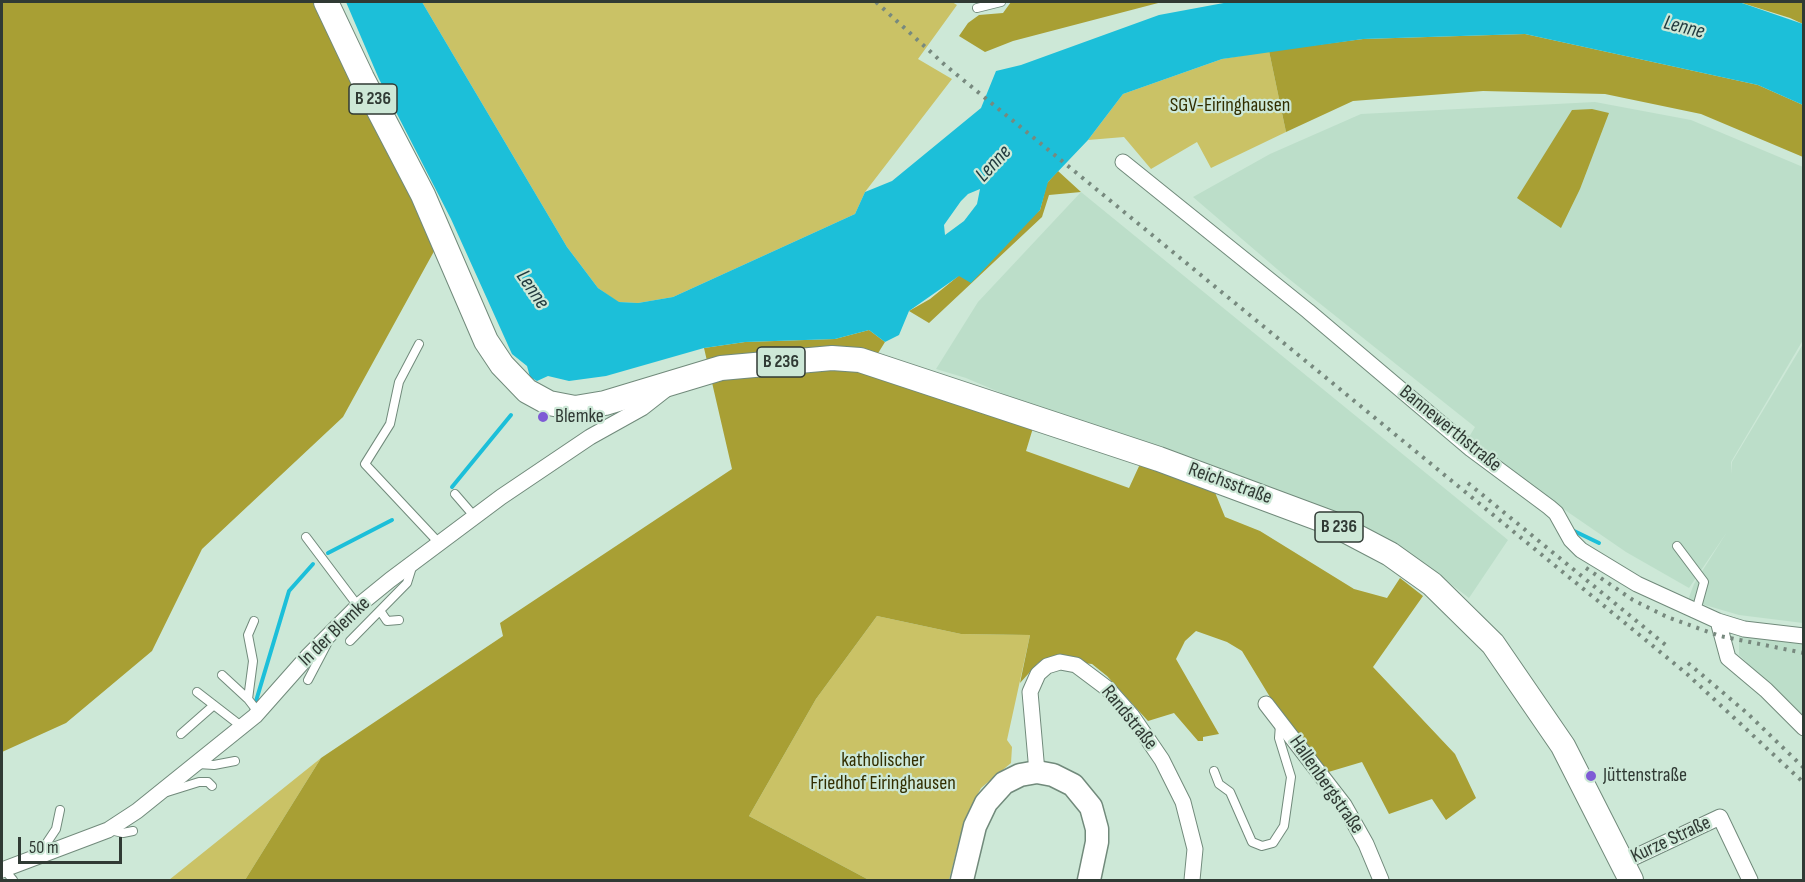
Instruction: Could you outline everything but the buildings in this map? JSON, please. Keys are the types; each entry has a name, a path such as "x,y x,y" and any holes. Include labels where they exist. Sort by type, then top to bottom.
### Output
{"main road":[{"name":"B 236","path":"326,2 423,195 486,341 508,373 527,391 540,398 575,408 605,404 667,384"},
{"name":"Reichsstraße","path":"667,384 732,366 832,358 860,360 1159,459 1331,522 1390,554 1432,584 1493,644 1563,746 1627,872"},
{"path":"962,880 975,826 986,803 1004,783 1020,775 1037,772 1053,775 1073,785 1091,807 1097,829 1097,842 1089,880"}],"street":[{"name":"Bannewerthstraße","path":"1123,162 1308,311 1471,448 1549,507 1560,520 1571,540 1613,571 1718,621 1744,628 1803,636"},
{"name":"In der Blemke","path":"6,873 39,855 108,830 258,712 358,606 474,516 557,459 657,398 665,390 667,384"},
{"path":"1718,621 1728,658 1748,674 1803,728"},
{"name":"Randstraße","path":"1037,772 1030,692 1038,674 1047,666 1060,662 1076,665 1108,689 1132,716 1162,760 1183,802 1188,821 1195,849 1192,880"},
{"name":"Hallenbergstraße","path":"1266,704 1344,805 1366,844 1377,877"},
{"name":"Kurze Straße","path":"1627,872 1720,817 1750,880"}],"lane":[{"path":"977,8 1001,2"},
{"path":"419,344 399,382 390,424 365,464 439,543"},
{"path":"455,494 474,516"},
{"path":"306,537 358,606"},
{"path":"1677,546 1704,582 1696,611"},
{"path":"350,641 381,612 406,583 413,564"},
{"path":"381,612 387,621 399,620"},
{"path":"248,699 253,661 248,635 254,621"},
{"path":"308,680 326,649 331,633"},
{"path":"222,675 248,699 258,712"},
{"path":"197,692 241,726"},
{"path":"181,734 214,705"},
{"path":"1214,771 1219,784 1230,792 1252,842 1262,846 1273,843 1284,826 1291,777 1279,738 1281,722"},
{"path":"194,764 214,765 235,761"},
{"path":"159,792 169,792 198,782 208,782 212,786"},
{"path":"39,855 56,829 60,810"},
{"path":"108,830 123,833 133,831"}],"shaded area":[{"path":"2,2 321,2 438,244 343,417 202,549 152,651 66,723 2,752"},
{"path":"1011,2 1162,2 1013,41 985,52 959,36 968,23 979,15 1003,13"},
{"path":"1739,2 1803,2 1803,24 1790,18"},
{"path":"1525,34 1758,85 1803,105 1803,157 1701,114 1605,94 1483,91 1353,101 1286,132 1269,51 1363,39"},
{"path":"1595,102 1691,120 1803,167 1803,340 1731,462 1731,474 1732,462 1803,344 1803,623 1739,615 1688,600 1694,584 1727,532 1689,588 1626,552 1466,442 1475,427 1284,275 1193,197 1270,154 1361,114"},
{"path":"1592,109 1609,113 1580,189 1561,228 1517,198 1572,110"},
{"path":"1058,171 1081,192 1049,195 1042,217 929,323 909,311 930,299 1040,210 1047,183"},
{"path":"1081,192 1508,540 1469,598 1430,568 1289,495 1189,456 1032,406 966,378 936,369 978,302"},
{"path":"869,330 885,342 867,371 1033,428 1026,451 1129,488 1140,464 1214,490 1225,517 1260,531 1354,589 1387,598 1400,578 1423,596 1373,667 1455,754 1476,798 1446,820 1432,799 1389,814 1362,762 1325,773 1273,702 1242,651 1227,642 1196,631 1185,641 1176,659 1219,734 1203,737 1203,741 1198,741 1174,713 1148,721 1107,676 1092,664 1049,659 1038,663 1020,683 1030,635 961,634 877,616 816,699 749,816 869,880 245,880 321,758 503,636 500,623 732,469 704,348 745,342 835,339"},
{"path":"1739,634 1803,642 1803,717 1739,655"}],"green space":[{"path":"422,2 952,2 957,5 918,59 952,79 865,192 855,214 673,297 638,303 618,302 598,288 567,247"},
{"name":"SGV-Eiringhausen","path":"1269,51 1286,132 1211,168 1197,142 1151,169 1124,137 1088,140 1123,94 1222,59"},
{"name":"katholischer Friedhof Eiringhausen","path":"877,616 961,634 1030,635 1007,740 1012,747 1011,763 981,788 964,821 949,880 869,880 749,816 816,699"},
{"path":"321,758 245,880 169,880"}],"water":[{"name":"Lenne","path":"346,2 422,2 567,247 598,288 619,302 638,303 673,297 855,214 865,192 892,181 981,108 996,71 1021,65 1159,15 1229,2 1739,2 1803,24 1803,105 1758,85 1525,34 1363,39 1222,59 1123,94 1088,140 1048,182 1040,210 971,283 959,276 909,311 899,335 885,342 869,330 835,339 745,342 704,348 606,376 569,381 548,376 537,381 530,377 527,366 512,354 451,219 379,79","holes":["980,189 977,204 964,221 945,235 944,225 961,201 968,194"]}],"waterway":[{"name":"Blemke","path":"452,487 511,415"},
{"name":"Blemke","path":"328,553 392,520"},
{"path":"1572,530 1599,543"},
{"name":"Blemke","path":"256,701 289,591 313,564"}],"railway":[{"path":"876,2 945,65 1687,674 1804,783"},
{"path":"1468,483 1667,646"},
{"path":"1586,568 1633,600 1667,617 1720,636 1804,653"},
{"path":"1688,663 1747,713 1804,768"}],"place":[{"name":"Blemke","path":"543,417"},
{"name":"Jüttenstraße","path":"1591,776"}]}
